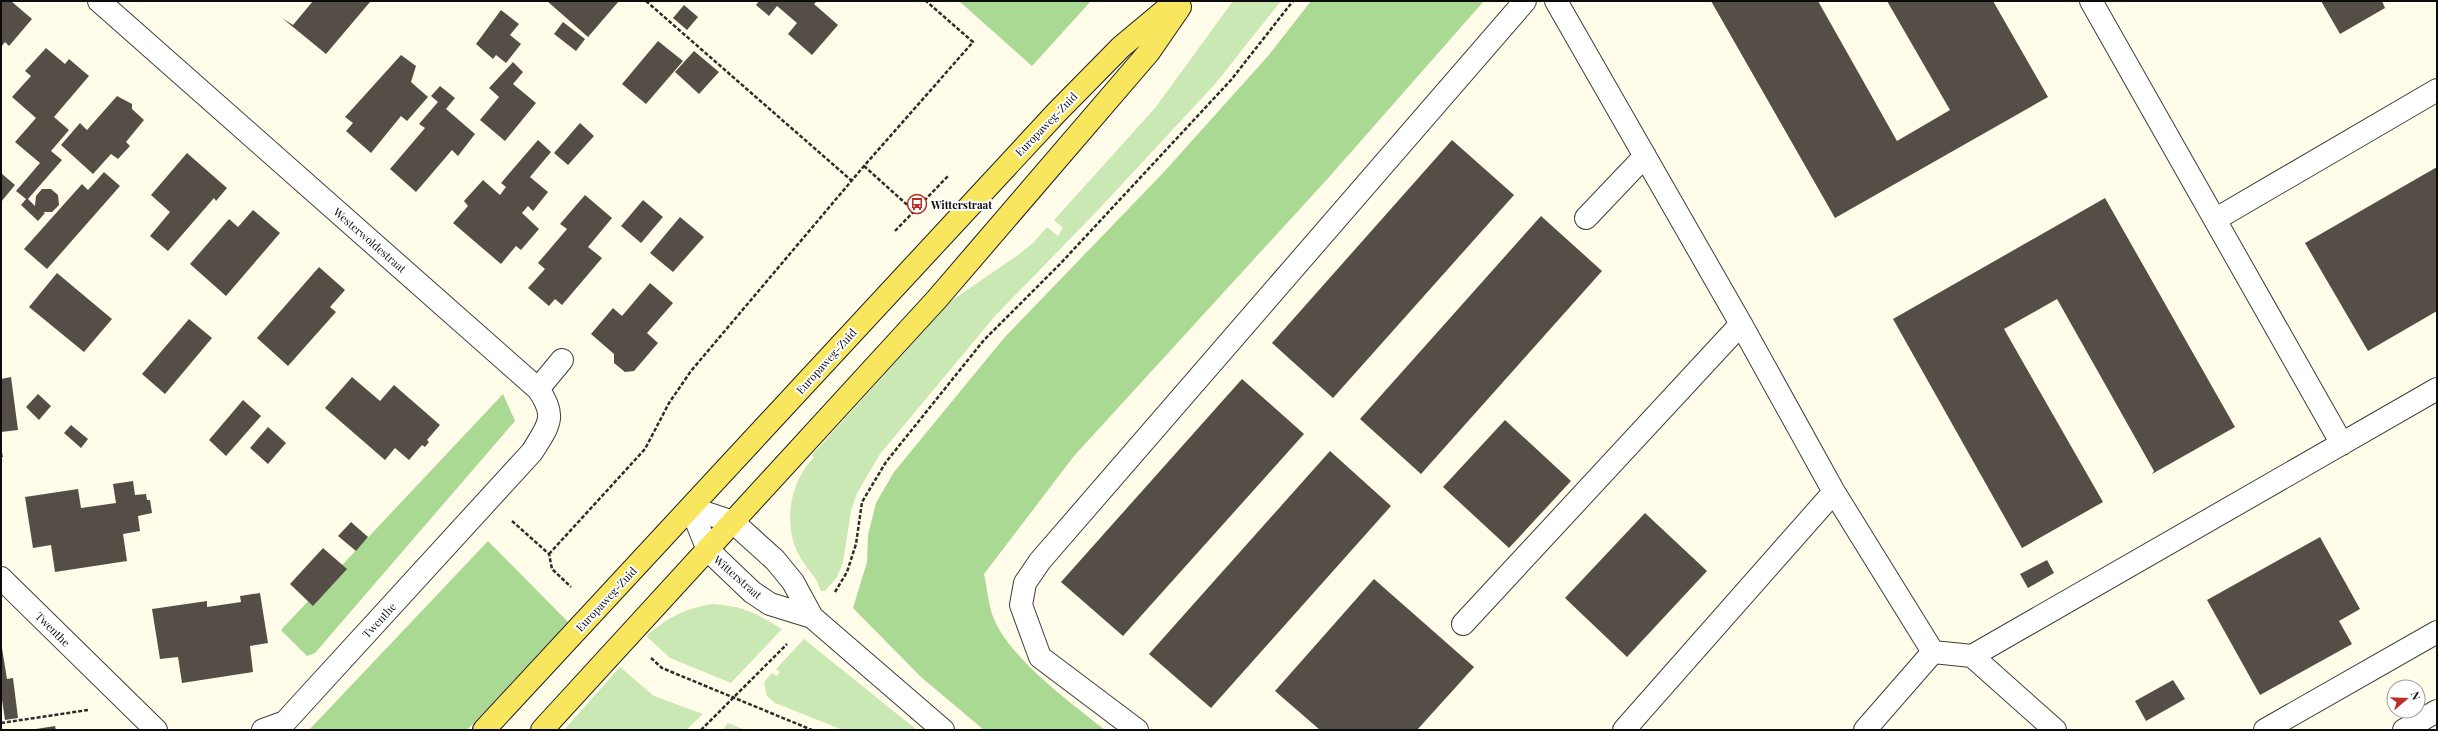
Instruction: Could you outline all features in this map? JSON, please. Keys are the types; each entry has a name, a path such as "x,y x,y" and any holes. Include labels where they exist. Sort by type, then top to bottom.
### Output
{"main road":[{"name":"Europaweg-Zuid","path":"484,730 692,508 1057,112 1121,47 1176,1"},
{"path":"542,730 937,299 1149,52 1184,1"}],"street":[{"name":"Westerwoldestraat","path":"99,1 538,389 549,404 549,420 532,452 489,501"},
{"path":"1137,730 1040,657 1021,605 1024,583 1040,561 1525,1"},
{"path":"1556,1 1741,324 1834,492 1933,652"},
{"path":"2091,1 2216,219 2342,444"},
{"path":"2216,219 2437,90"},
{"path":"1586,218 1645,156"},
{"path":"1463,624 1741,324"},
{"path":"538,389 562,360"},
{"path":"1933,652 1972,656 2437,389"},
{"path":"1624,730 1834,492"},
{"name":"Twenthe","path":"263,730 285,722 489,501"},
{"name":"Witterstraat","path":"692,508 733,522 776,560 793,582 812,617 943,730"},
{"name":"Witterstraat","path":"692,508 708,550 752,592 770,604 812,617"},
{"name":"Twenthe","path":"1,578 156,730"},
{"path":"2265,730 2437,632"},
{"path":"1865,730 1933,652"},
{"path":"1972,656 2055,730"},
{"path":"2404,730 2437,711"}],"path":[{"path":"646,1 852,182"},
{"path":"489,501 549,554 645,449 669,403 691,370 864,166 973,42 926,1"},
{"path":"701,730 734,699 838,590 848,572 856,544 862,502 886,462 984,340 1061,263 1231,80 1293,1"},
{"path":"864,166 914,211"},
{"path":"895,231 950,175"},
{"path":"734,699 812,730"},
{"path":"1,723 130,704"}],"green space":[{"path":"959,1 1091,1 1032,66"},
{"path":"1233,1 1281,1 1215,84 1099,209 995,316 880,454 857,493 851,511 843,562 837,577 825,591 821,591 817,581 795,547 790,523 790,511 795,487 806,466 814,457 812,455 951,301 1018,255 1033,243 1047,227 1058,236 1063,228 1054,220 1155,108"},
{"path":"1311,1 1484,1 1330,176 1074,456 984,574 992,614 999,630 1011,646 1041,678 1105,730 984,730 921,677 853,608 867,562 868,535 876,503 894,472 1004,338 1163,173 1268,56"},
{"path":"503,394 515,421 315,653 307,656 281,630"},
{"path":"488,541 568,622 467,730 309,730"},
{"path":"712,604 733,606 749,611 782,629 731,683 670,658 646,636 669,619 684,611"},
{"path":"804,639 917,730 843,730 775,703 767,696 764,682 772,673 777,676 780,672 776,669"},
{"path":"620,667 654,696 703,714 686,730 564,730"},
{"path":"728,723 745,730 723,730"}],"building":[{"path":"1,1 11,1 32,19 9,46 5,42 1,47"},
{"path":"313,1 370,2 326,54 282,18 293,25"},
{"path":"547,1 619,1 588,37"},
{"path":"759,1 817,1 814,4 838,25 812,55 788,34 797,23 777,6 769,16 756,5"},
{"path":"1711,1 1818,1 1897,141 1950,110 1887,1 1993,1 2048,97 1835,218"},
{"path":"2321,1 2382,1 2385,8 2340,34"},
{"path":"684,5 698,17 687,30 673,18"},
{"path":"501,10 519,24 510,35 521,44 506,63 496,55 493,59 476,44"},
{"path":"563,22 585,39 576,51 554,34"},
{"path":"658,41 683,61 646,104 622,84"},
{"path":"46,48 65,64 69,59 89,76 54,117 69,130 51,151 62,160 28,199 35,206 36,196 42,189 51,189 58,195 59,205 52,212 43,212 45,213 38,221 21,205 26,199 16,191 40,163 15,142 36,118 12,97 31,76 25,71"},
{"path":"694,51 719,72 699,94 675,72"},
{"path":"401,55 416,66 411,82 428,97 407,121 401,116 371,153 346,131 353,123 345,117"},
{"path":"513,62 523,72 513,84 536,103 505,141 480,120 499,97 489,88"},
{"path":"440,86 455,98 446,109 475,134 458,156 452,150 416,192 390,169 425,128 419,124 438,102 431,96"},
{"path":"117,96 132,104 132,109 144,120 126,142 130,146 118,159 111,154 93,174 61,145 80,123 87,130"},
{"path":"580,123 594,136 568,165 554,153"},
{"path":"538,140 551,152 530,177 548,192 533,211 528,206 522,213 539,229 521,250 516,246 501,264 453,223 468,206 464,201 483,180 500,195 506,187 501,183"},
{"path":"1452,140 1514,195 1333,398 1272,343"},
{"path":"187,153 227,188 216,201 214,198 168,251 150,236 170,212 151,195"},
{"path":"2437,167 2437,311 2368,351 2305,243"},
{"path":"104,172 120,186 47,269 24,249 82,184 88,190"},
{"path":"1,173 15,185 1,202"},
{"path":"585,195 612,218 588,247 602,258 562,305 555,299 549,306 528,288 545,269 538,263 567,229 560,224"},
{"path":"2105,198 2235,427 2152,474 2154,471 2057,299 2004,329 2103,502 2022,548 1893,319"},
{"path":"643,200 663,217 641,243 621,226"},
{"path":"253,210 280,233 226,296 190,264 229,219 238,227"},
{"path":"1541,216 1602,271 1421,474 1360,419"},
{"path":"680,217 704,237 673,272 650,253"},
{"path":"319,267 345,290 330,307 336,312 288,366 257,338"},
{"path":"57,273 112,319 84,352 29,307"},
{"path":"650,283 673,303 647,333 658,343 634,371 625,372 614,363 614,354 591,334 613,308 622,316"},
{"path":"189,319 212,338 165,394 142,374"},
{"path":"11,377 18,430 1,432 1,379"},
{"path":"352,377 380,401 394,385 440,425 427,440 429,442 425,447 422,445 409,460 395,448 385,460 325,408"},
{"path":"1242,379 1304,434 1123,636 1061,582"},
{"path":"38,394 51,406 39,420 26,407"},
{"path":"243,400 261,416 226,456 209,440"},
{"path":"1505,420 1571,481 1509,548 1443,487"},
{"path":"71,425 88,439 81,448 64,433"},
{"path":"268,427 286,443 268,464 250,448"},
{"path":"1330,451 1391,506 1211,708 1149,654"},
{"path":"133,481 135,495 146,494 147,500 150,500 152,513 138,516 140,531 123,534 127,561 55,572 51,545 33,548 25,497 78,489 81,508 116,503 113,484"},
{"path":"1645,513 1707,571 1627,657 1565,598"},
{"path":"351,522 368,537 356,551 338,536"},
{"path":"2320,537 2360,609 2339,621 2352,644 2260,695 2207,600"},
{"path":"323,548 347,569 313,606 290,584"},
{"path":"2047,560 2054,573 2028,588 2020,574"},
{"path":"1374,579 1474,667 1417,730 1320,730 1275,691"},
{"path":"260,593 268,643 250,646 253,672 182,683 178,657 160,659 152,609 207,601 207,607 241,602 240,596"},
{"path":"1,642 7,679 13,678 18,718 5,720 1,693"},
{"path":"2173,680 2185,699 2146,721 2135,701"},
{"path":"55,726 56,730 36,730 36,729"}],"place":[{"name":"Witterstraat","path":"917,204"}]}
